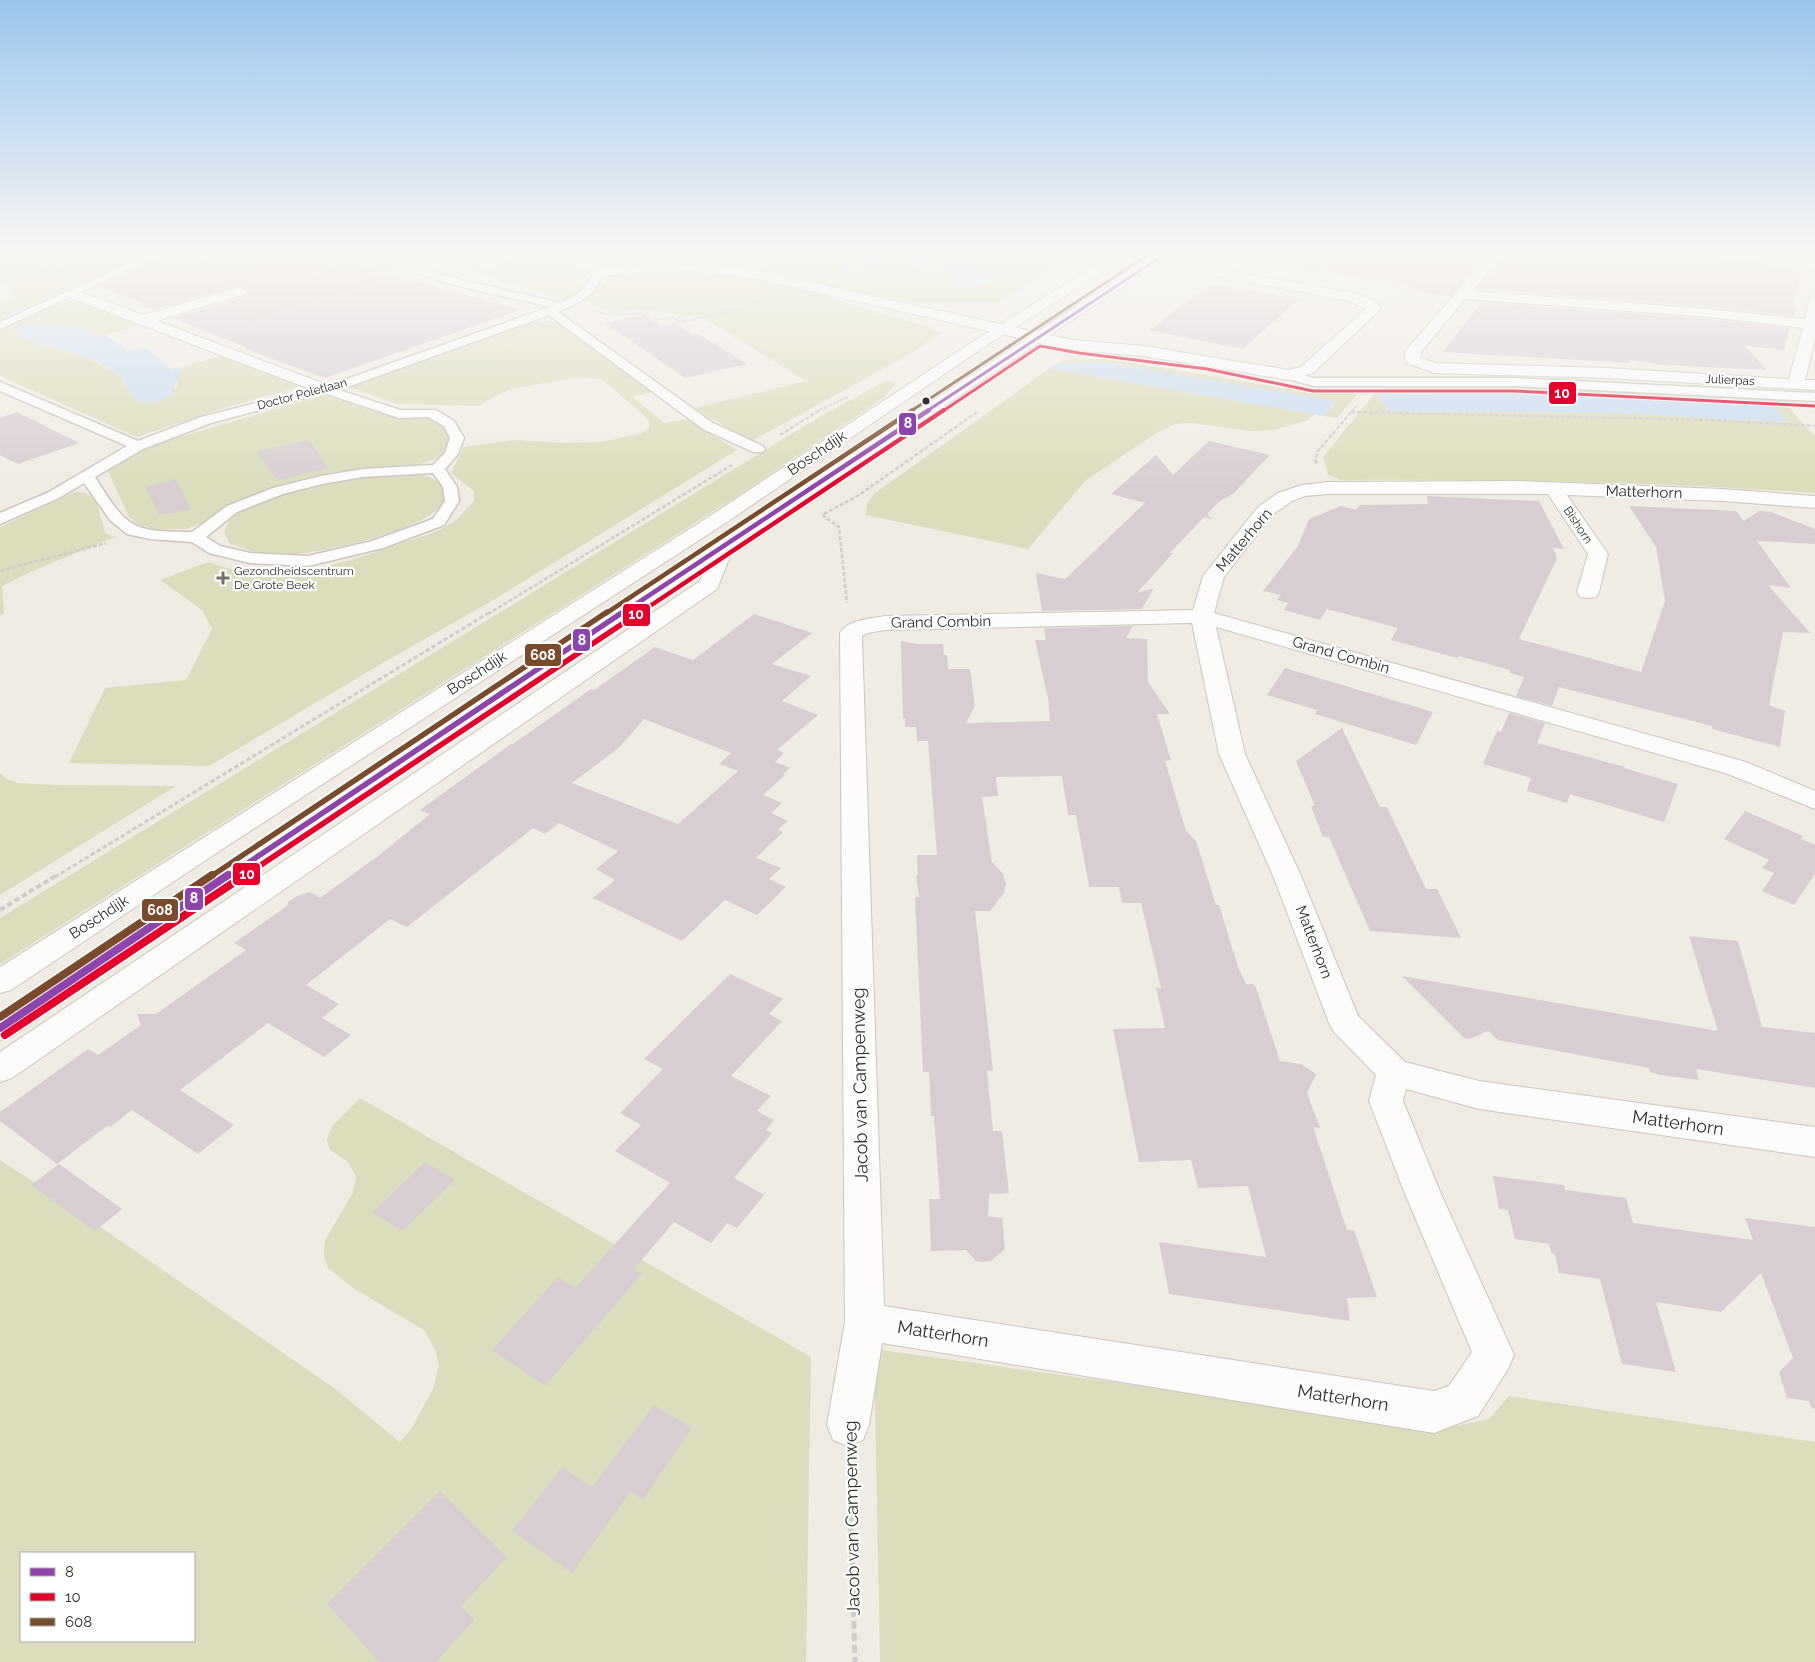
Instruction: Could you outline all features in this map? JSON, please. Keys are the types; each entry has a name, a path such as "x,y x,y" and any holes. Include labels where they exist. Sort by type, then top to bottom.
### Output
{"street":[{"path":"173,332 324,389"},
{"name":"Boschdijk","path":"0,982 217,840 717,520 1000,332"},
{"path":"1039,332 1072,345 1144,351 1289,376 1307,370 1349,332"},
{"name":"Julierpas","path":"1430,332 1413,351 1413,360 1434,368 1607,373 1796,384"},
{"path":"1810,332 1808,362 1796,384 1815,385"},
{"name":"Boschdijk","path":"0,1028 724,544 1045,333"},
{"name":"Matterhorn","path":"1815,502 1722,495 1519,487 1328,488 1302,491 1286,497 1264,511 1214,576 1202,616 1232,754 1288,878 1346,1023 1394,1072 1479,1095 1815,1142"},
{"name":"Bishorn","path":"1554,488 1598,554 1588,592"},
{"path":"0,1070 709,584 724,544"},
{"name":"Grand Combin","path":"851,633 862,627 885,623 1202,616 1737,768 1815,801"},
{"name":"Jacob van Campenweg","path":"848,1425 865,1322 851,633"},
{"name":"Matterhorn","path":"865,1322 1434,1412 1463,1402 1494,1355 1423,1194 1386,1101 1394,1072"}],"lane":[{"name":"Doctor Poletlaan","path":"0,519 54,495 138,446 206,420 324,389 488,332"},
{"path":"592,332 708,426 758,449"},
{"name":"Julierpas","path":"1289,376 1314,382 1541,383 1815,397"},
{"path":"0,386 138,446"},
{"path":"196,537 232,509 287,489 321,480 363,473 437,469 451,454 457,438 449,424 431,413 399,414 324,389"},
{"path":"87,476 109,508 128,529 162,536 196,537 215,550 250,558 308,561 377,545 439,522 452,501 450,488 437,469"}],"path":[{"path":"1328,488 1315,460 1318,451 1376,382"},
{"path":"1351,412 1709,420 1815,426"},
{"path":"0,910 758,449"},
{"path":"822,515 839,527 851,633"},
{"path":"0,571 144,533"},
{"name":"Jacob van Campenweg","path":"848,1425 855,1662"}],"green space":[{"path":"0,332 23,332 23,339 84,356 118,374 135,399 176,388 179,375 185,365 226,355 303,386 227,407 137,437 0,376"},
{"path":"89,332 117,332 102,336"},
{"path":"503,332 577,332 652,392 633,397 664,423 686,419 737,450 495,599 209,766 69,763 105,688 186,680 212,629 202,610 160,580 208,562 232,569 256,572 281,572 306,570 355,559 440,530 455,521 463,513 474,501 474,491 451,473 464,447 514,440 564,443 600,442 644,432 649,427 649,421 643,414 602,380 592,378 566,379 508,390 478,406 397,404 350,387"},
{"path":"726,332 942,333 910,354 750,442 695,408 806,381"},
{"path":"1108,359 1277,387 1359,392 1337,418 1324,416 1336,402 1105,362 1056,364 1064,360"},
{"path":"1050,368 1314,414 1309,420 1273,430 1253,431 1191,423 1176,424 1158,432 1085,481 1028,549 866,515 867,504 874,494"},
{"path":"886,381 897,383 882,399 731,500 0,964 0,918 821,416"},
{"path":"1514,385 1617,389 1658,395 1786,400 1794,414 1815,436 1815,493 1578,482 1341,480 1328,475 1323,457 1380,387","holes":["1519,392 1658,397 1784,422 1618,413 1388,411 1377,394"]},
{"path":"324,395 384,415 400,418 429,419 447,429 450,447 437,458 418,465 334,472 291,482 236,501 215,518 186,529 155,529 139,525 129,517 108,471 138,452 155,444"},
{"path":"412,473 437,481 447,493 445,500 441,506 428,516 387,534 311,552 274,555 256,552 229,543 224,532 229,521 242,510 276,496 375,474"},
{"path":"75,492 85,493 96,500 105,533 115,537 30,572 2,586 4,613 0,615 0,527"},
{"path":"0,773 7,779 18,783 176,786 0,895"},
{"path":"360,1098 811,1357 806,1662 0,1662 0,1160 334,1388 400,1442 411,1429 433,1389 439,1366 435,1349 424,1330 353,1288 328,1268 324,1255 325,1240 353,1193 356,1176 347,1161 330,1150 327,1139 333,1125"},
{"path":"874,1349 1445,1428 1489,1419 1509,1396 1815,1442 1815,1662 880,1662"}],"water":[{"path":"19,332 89,332 102,336 106,335 127,351 146,348 171,369 183,367 173,391 165,399 142,402 133,396 117,373 106,366 72,352 23,339"},
{"path":"1105,362 1336,401 1324,416 1050,368 1056,364"},
{"path":"1519,392 1658,397 1769,405 1785,416 1784,422 1618,413 1388,411 1377,394"}],"building":[{"path":"206,332 458,332 325,378 245,349 247,348"},
{"path":"617,332 688,332 693,335 699,334 747,364 685,378"},
{"path":"1157,332 1263,332 1243,349"},
{"path":"1458,332 1789,332 1784,350 1745,346 1767,370 1664,365 1629,360 1631,363 1442,352"},
{"path":"17,412 79,443 18,464 0,455 0,418"},
{"path":"308,440 328,468 280,480 275,478 256,452"},
{"path":"1209,441 1270,455 1234,493 1220,501 1207,514 1212,519 1204,517 1170,553 1173,553 1137,593 1154,588 1142,609 1042,611 1036,573 1065,579 1145,503 1111,494 1156,455 1173,475"},
{"path":"176,479 191,510 159,515 145,487"},
{"path":"1427,496 1539,501 1564,549 1553,548 1557,558 1519,639 1641,672 1665,601 1656,547 1629,506 1736,511 1744,521 1759,511 1771,512 1815,529 1815,544 1757,541 1791,588 1768,585 1810,633 1783,632 1769,705 1785,711 1780,747 1712,729 1712,726 1559,687 1552,706 1516,696 1524,677 1510,673 1510,670 1391,640 1398,628 1327,609 1320,620 1284,610 1288,603 1277,600 1281,595 1263,591 1298,546 1309,519 1341,506 1356,510 1360,505 1428,504"},
{"path":"754,614 812,633 772,664 811,676 782,701 818,715 777,750 784,753 775,762 790,768 763,795 782,803 771,813 788,821 778,830 783,832 756,858 781,868 769,879 786,887 757,915 725,900 682,941 593,898 615,880 596,869 618,851 559,823 545,834 533,828 407,927 390,919 306,985 339,1004 322,1018 351,1035 324,1057 268,1023 180,1090 234,1125 198,1154 132,1110 110,1127 107,1126 57,1164 0,1121 0,1112 88,1049 98,1055 141,1025 137,1014 156,1014 246,950 234,943 287,906 288,902 297,896 310,892 320,898 378,856 430,814 420,810 591,689 594,690 655,647 693,660","holes":["644,719 731,753 719,764 738,771 678,824 572,783 620,747"]},
{"path":"1133,626 1126,638 1147,639 1148,682 1170,714 1157,714 1171,760 1165,761 1186,831 1196,841 1216,905 1219,905 1238,967 1246,984 1253,984 1256,988 1280,1061 1301,1064 1316,1074 1307,1093 1320,1128 1313,1127 1347,1230 1354,1230 1377,1297 1347,1298 1350,1321 1169,1294 1159,1242 1266,1257 1248,1186 1198,1188 1191,1160 1139,1162 1113,1029 1165,1028 1156,988 1161,988 1141,903 1122,903 1119,887 1089,887 1076,815 1068,815 1062,776 996,777 998,796 982,797 992,862 1003,874 1006,884 1004,893 990,911 975,911 993,1071 987,1071 993,1131 1002,1131 1009,1193 989,1194 988,1216 1002,1218 1005,1249 991,1261 982,1262 976,1261 966,1250 931,1251 929,1199 940,1199 934,1116 931,1116 929,1072 923,1072 915,897 919,897 916,875 918,875 917,855 937,855 928,741 917,741 916,727 905,727 905,719 903,719 901,641 918,644 943,644 944,655 947,655 948,669 970,669 975,706 966,723 1050,721 1048,698 1035,640 1046,640 1044,628"},
{"path":"1285,668 1433,712 1416,745 1315,714 1317,710 1267,695"},
{"path":"1509,713 1545,723 1537,743 1625,767 1678,784 1664,822 1570,794 1567,803 1527,791 1531,778 1483,764 1497,731 1501,732"},
{"path":"1342,728 1380,807 1387,807 1426,889 1437,889 1461,938 1370,931 1329,837 1323,837 1311,806 1315,806 1296,761"},
{"path":"1745,811 1803,836 1801,839 1815,845 1815,874 1794,905 1762,891 1774,873 1762,868 1769,860 1724,839"},
{"path":"1689,936 1738,941 1762,1027 1815,1033 1815,1088 1696,1069 1699,1080 1660,1075 1650,1072 1649,1068 1498,1040 1488,1031 1470,1039 1464,1038 1402,976 1718,1031"},
{"path":"730,974 783,999 769,1014 782,1021 731,1076 771,1096 757,1111 774,1120 766,1130 772,1133 734,1178 764,1195 737,1228 727,1223 711,1243 674,1222 634,1269 642,1274 545,1386 492,1350 558,1277 575,1288 670,1183 615,1151 641,1125 620,1113 663,1069 644,1059"},
{"path":"425,1162 455,1180 402,1231 372,1212"},
{"path":"59,1164 122,1209 95,1231 31,1185"},
{"path":"1493,1176 1564,1185 1565,1190 1626,1198 1633,1223 1753,1240 1745,1218 1815,1227 1815,1408 1812,1409 1809,1401 1787,1398 1779,1372 1793,1358 1761,1273 1721,1312 1656,1302 1676,1372 1622,1364 1600,1279 1559,1273 1555,1254 1551,1253 1549,1244 1515,1239 1508,1210 1499,1209"},
{"path":"654,1405 692,1428 643,1500 631,1491 572,1573 512,1531 562,1467 592,1487"},
{"path":"440,1491 507,1557 461,1606 474,1620 436,1662 379,1662 327,1604"}],"transit line":[{"name":"608","path":"0,1017 1031,332"},
{"name":"8","path":"0,1028 725,544 1047,332"},
{"name":"10","path":"5,1035 1040,346 1079,353 1207,369 1313,391 1514,391 1815,406"}],"place":[{"name":"Gezondheidscentrum De Grote Beek","path":"223,578"}]}
